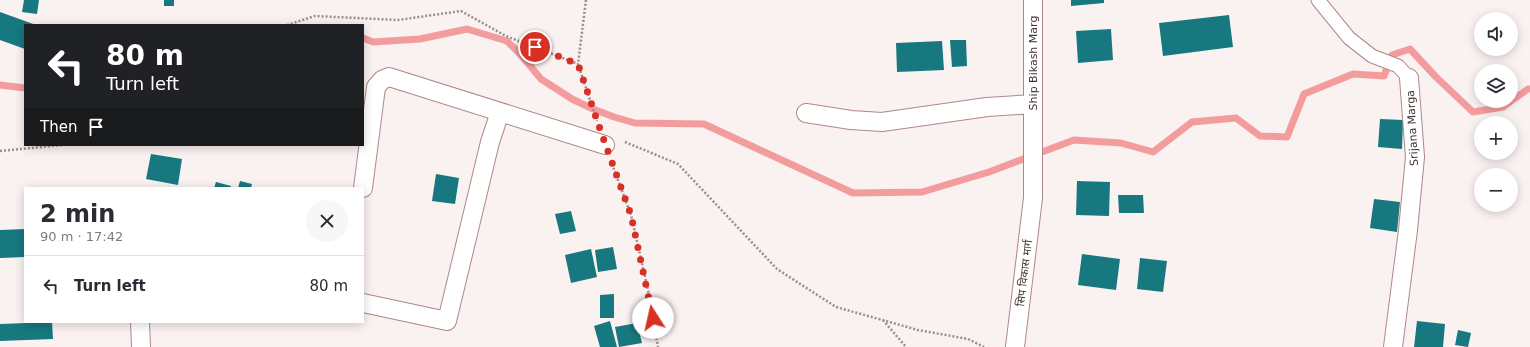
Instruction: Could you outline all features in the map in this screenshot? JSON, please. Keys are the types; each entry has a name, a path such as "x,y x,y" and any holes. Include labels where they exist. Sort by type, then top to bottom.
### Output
{"street":[{"name":"Ship Bikash Marg","path":"1033,0 1033,198"},
{"name":"Srijana Marga","path":"1318,0 1349,38 1372,56 1398,66 1409,78 1415,157 1408,230 1392,347"},
{"path":"362,187 376,87 382,80 389,77 500,112 614,143"},
{"path":"806,113 851,120 882,122 987,108 1033,104"},
{"path":"364,303 447,321 490,142 500,112"},
{"name":"सिप विकास मार्ग","path":"1015,347 1033,198"},
{"path":"140,323 141,347"}],"path":[{"path":"586,0 578,64 614,143 648,290 658,347"},
{"path":"290,24 315,16 398,20 461,11 506,36 578,64"},
{"path":"614,143 678,164 777,269 836,307 918,330 968,339 984,347"},
{"path":"0,151 52,146"},
{"path":"883,320 906,347"}],"building":[{"path":"24,0 39,0 37,14 22,12"},
{"path":"164,0 174,0 174,6 164,6"},
{"path":"1071,0 1104,0 1104,3 1071,6"},
{"path":"0,12 33,24 24,24 24,49 0,40"},
{"path":"1229,15 1233,47 1163,56 1159,23"},
{"path":"1111,29 1113,60 1078,63 1076,31"},
{"path":"950,40 966,40 967,66 952,67"},
{"path":"942,41 944,70 897,72 896,43"},
{"path":"1380,119 1403,120 1402,149 1378,147"},
{"path":"151,154 182,159 178,185 146,179"},
{"path":"436,174 459,178 455,204 432,201"},
{"path":"240,181 252,184 251,187 238,187"},
{"path":"1077,181 1110,182 1109,216 1076,215"},
{"path":"216,182 231,186 231,187 214,187"},
{"path":"1118,195 1143,195 1144,213 1119,213"},
{"path":"1374,199 1400,202 1397,232 1370,228"},
{"path":"571,211 576,231 560,234 555,214"},
{"path":"24,229 24,257 0,258 0,230"},
{"path":"613,247 617,269 598,272 595,250"},
{"path":"591,249 597,277 571,283 565,255"},
{"path":"1082,254 1120,259 1116,290 1078,285"},
{"path":"1140,258 1167,261 1163,292 1137,289"},
{"path":"614,294 614,318 600,318 600,295"},
{"path":"610,321 617,347 600,347 594,326"},
{"path":"1417,321 1445,324 1443,347 1414,347"},
{"path":"52,323 53,339 0,341 0,324"},
{"path":"637,323 642,343 619,347 615,327"},
{"path":"1458,330 1471,333 1468,347 1455,345"}],"waterway":[{"path":"364,38 373,42 420,39 467,29 507,41 541,79 572,99 593,109 635,123 704,124 853,193 922,192 989,172 1074,140 1121,143 1153,152 1192,122 1236,118 1260,136 1287,137 1304,94 1353,74 1384,76 1392,55 1410,49 1436,77 1473,112 1497,108"},
{"path":"0,85 24,88"},
{"path":"1518,96 1530,89"}],"route":[{"path":"535,47 578,64 631,215 653,318"}]}
